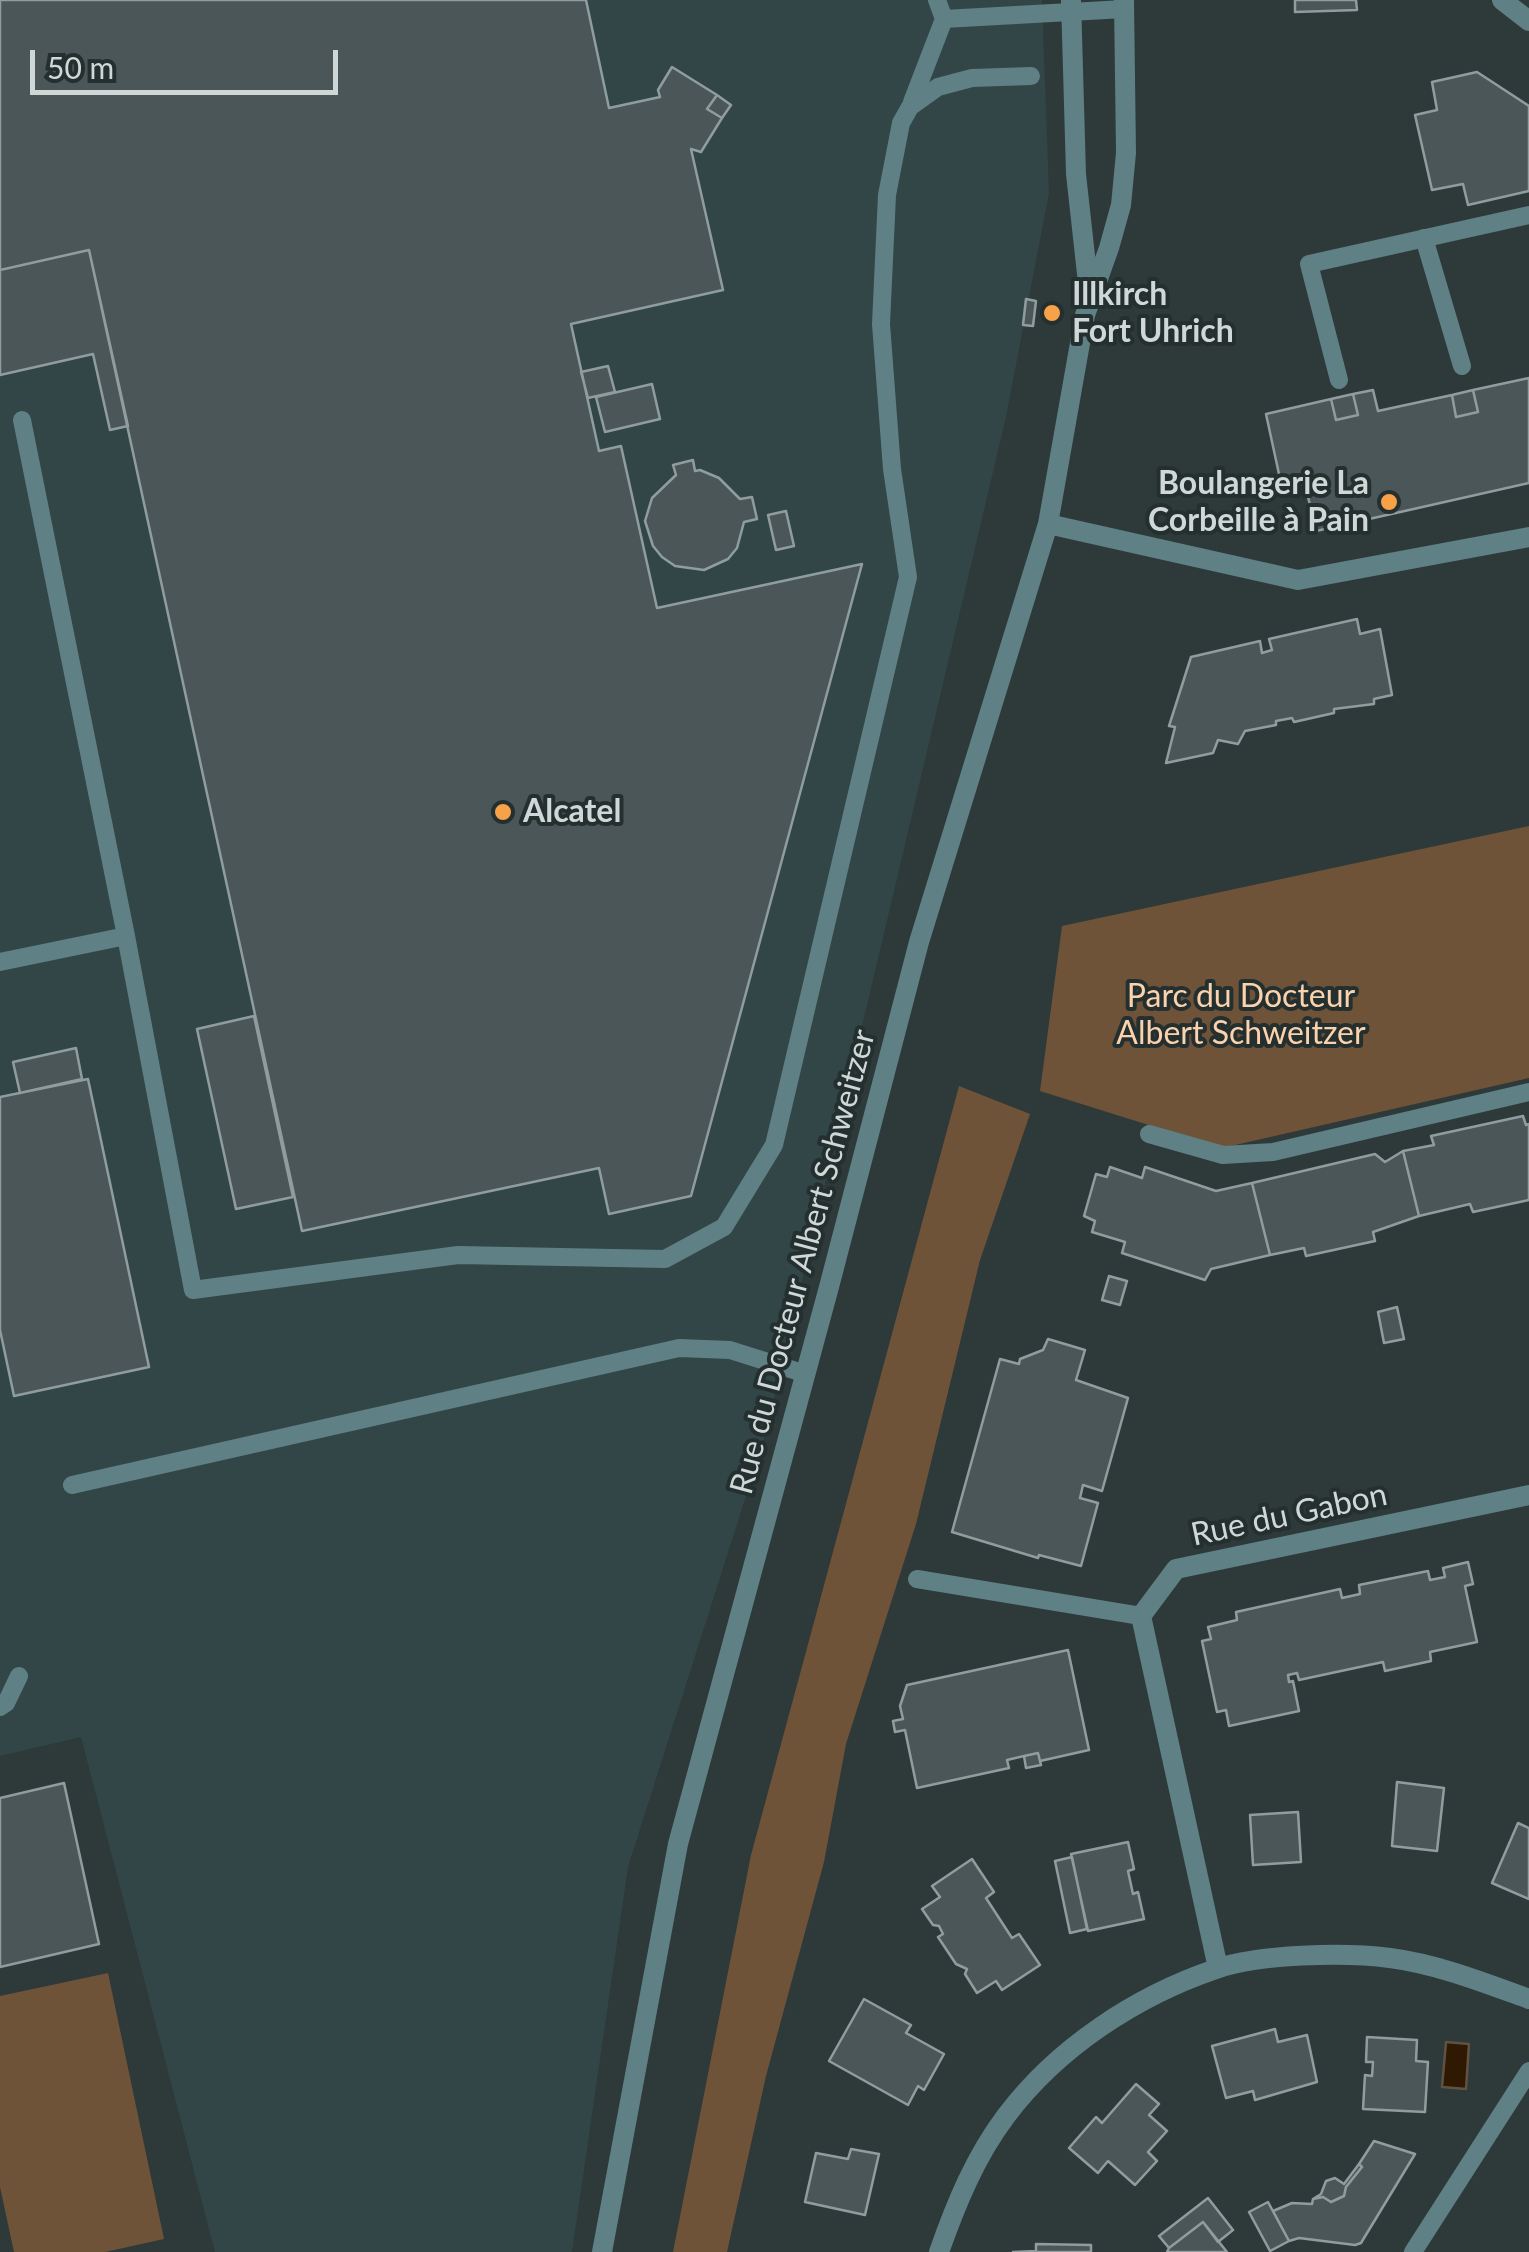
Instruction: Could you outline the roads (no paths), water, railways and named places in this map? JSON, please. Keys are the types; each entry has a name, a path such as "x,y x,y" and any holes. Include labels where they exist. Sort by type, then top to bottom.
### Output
{"street":[{"path":"1502,0 1529,21"},
{"name":"Rue du Docteur Albert Schweitzer","path":"602,2252 678,1844 919,942 1048,524 1090,295 1110,248 1121,205 1126,153 1124,4"},
{"name":"Rue du Docteur Albert Schweitzer","path":"1071,7 1076,174 1090,295"},
{"path":"1048,524 1298,580 1528,542"},
{"name":"Rue du Gabon","path":"1141,1616 1176,1569 1529,1495"},
{"path":"1141,1616 1218,1968"},
{"path":"939,2252 980,2156 1006,2116 1040,2076 1108,2022 1163,1991 1218,1968 1285,1957 1390,1958 1529,1999"}],"lane":[{"path":"22,420 193,1290 458,1255 665,1258 724,1227 774,1145 908,577 892,469 882,324 887,195 901,123 944,19 937,0"},
{"path":"944,19 1124,4"},
{"path":"910,107 938,86 972,78 1031,76"},
{"path":"1339,380 1309,264 1529,215"},
{"path":"1424,238 1462,366"},
{"path":"0,962 126,936"},
{"path":"1149,1134 1223,1155 1272,1152 1529,1092"},
{"path":"72,1485 679,1348 730,1350 806,1374"},
{"path":"917,1579 1141,1616"},
{"path":"0,1707 19,1676"},
{"path":"1413,2252 1529,2071"}],"place":[{"name":"Illkirch Fort Uhrich","path":"1052,313"},
{"name":"Boulangerie La Corbeille à Pain","path":"1389,502"},
{"name":"Alcatel","path":"503,812"}],"park label":[{"name":"Parc du Docteur Albert Schweitzer","path":"1241,1016"}]}
